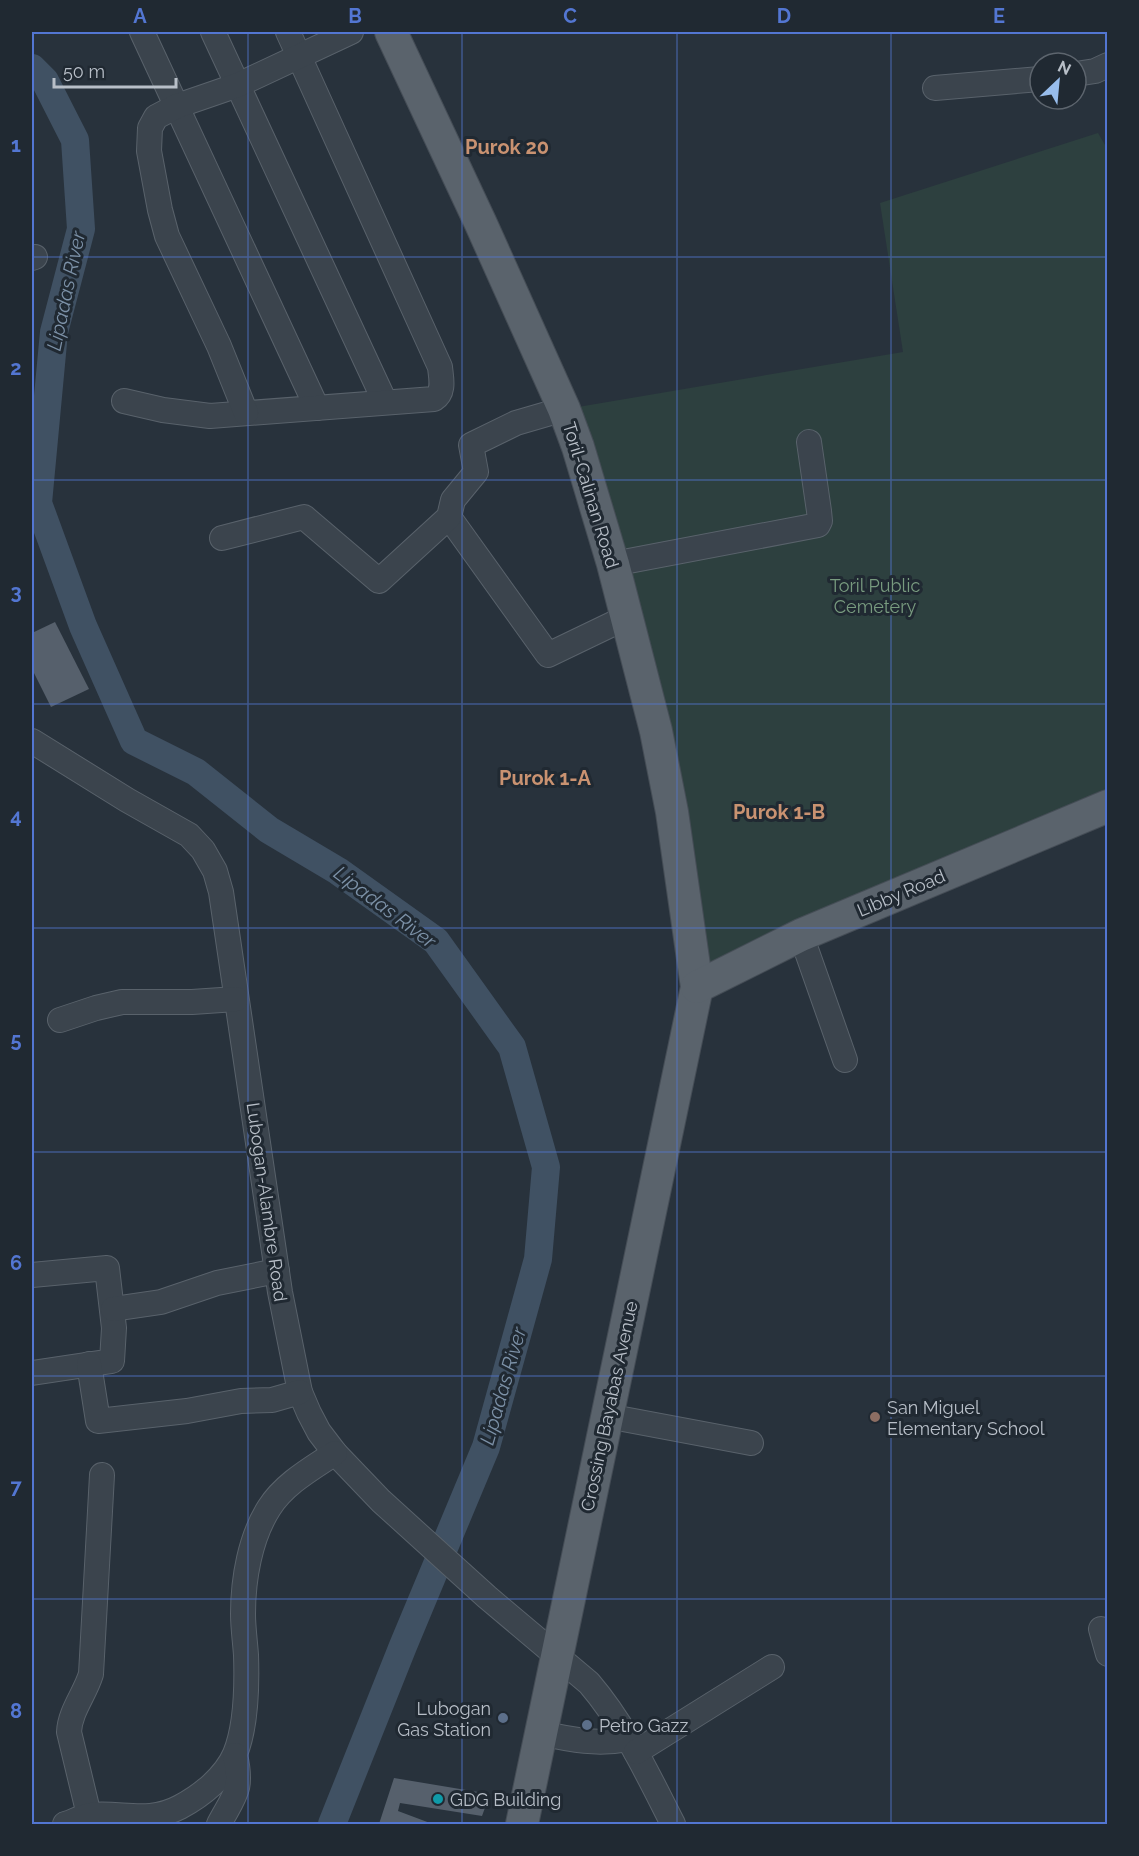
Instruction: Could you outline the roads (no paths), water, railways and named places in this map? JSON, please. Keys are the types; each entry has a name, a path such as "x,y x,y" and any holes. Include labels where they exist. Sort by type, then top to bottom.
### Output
{"main road":[{"name":"Toril-Calinan Road","path":"391,32 482,224 578,447 613,564 666,778 697,987"},
{"name":"Libby Road","path":"697,987 801,935 1107,806"},
{"name":"Crossing Bayabas Avenue","path":"522,1824 697,987"}],"street":[{"path":"142,32 317,408"},
{"path":"213,32 385,402"},
{"path":"124,401 163,410 210,416 434,399 438,396 442,382 440,367 288,32"},
{"path":"246,413 219,346 167,236 149,151 150,128 156,117 177,106 238,85 351,32"},
{"path":"1088,71 1107,65"},
{"path":"935,88 1028,80"},
{"path":"222,538 303,517 379,581 449,517 453,500 476,472 471,445 516,423 564,410"},
{"path":"613,564 818,525 819,511 809,442"},
{"path":"449,517 548,656 627,617"},
{"name":"Lubogan-Alambre Road","path":"32,741 127,800 189,835 203,850 215,871 221,892 276,1271 288,1338 300,1392 319,1432 364,1484 408,1526 487,1597 589,1683 601,1697 632,1745 673,1824"},
{"path":"801,935 844,1060"},
{"path":"60,1020 122,1002 192,1002 236,999"},
{"path":"32,1275 107,1269 113,1309 114,1336 112,1361 32,1372"},
{"path":"113,1309 162,1302 217,1283 276,1271"},
{"path":"90,1364 98,1421 187,1411 241,1401 272,1400 300,1392"},
{"path":"607,1416 752,1443"},
{"path":"219,1824 239,1785 235,1755 247,1689 243,1613 245,1581 251,1552 258,1530 269,1508 281,1493 295,1480 335,1453"},
{"path":"89,1815 69,1732 70,1721 91,1674 102,1474"},
{"path":"1101,1629 1107,1654"},
{"path":"541,1733 574,1740 632,1745 772,1667"},
{"path":"65,1824 89,1815 133,1818 169,1813 198,1796 214,1783 235,1755"}],"waterway":[{"name":"Lipadas River","path":"32,68 45,81 75,140 81,229 54,332 38,503 83,626 134,741 196,772 269,830 338,871 436,941 512,1047 546,1167 538,1259 486,1447 332,1824"}],"place":[{"name":"San Miguel Elementary School","path":"875,1417"},
{"name":"Lubogan Gas Station","path":"503,1718"},
{"name":"Petro Gazz","path":"587,1725"},
{"name":"GDG Building","path":"438,1799"}],"district":[{"name":"Purok 20","path":"507,147"},
{"name":"Purok 1-A","path":"545,778"},
{"name":"Purok 1-B","path":"779,812"}],"park label":[{"name":"Toril Public Cemetery","path":"875,595"}]}
